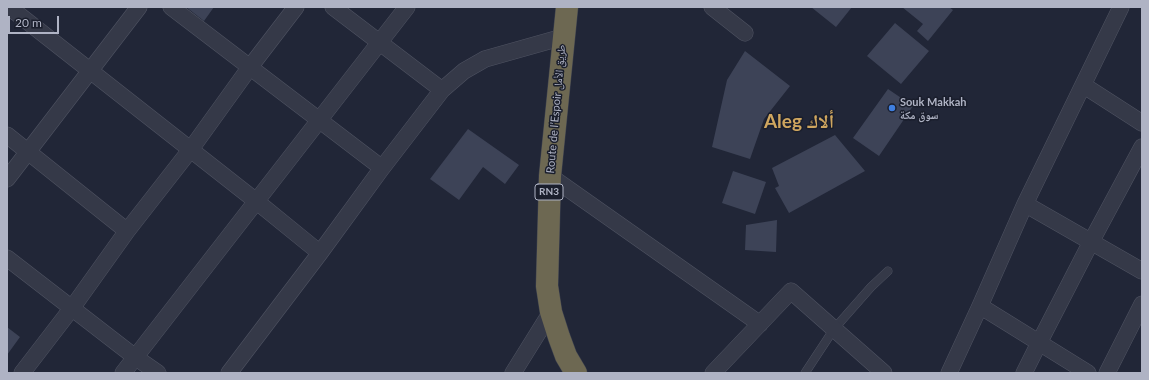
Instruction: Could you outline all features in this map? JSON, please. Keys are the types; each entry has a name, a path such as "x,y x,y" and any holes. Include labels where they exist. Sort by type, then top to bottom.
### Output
{"highway":[{"name":"Route de l’Espoir طريق الأمل","path":"566,7 550,176 547,286 551,312 566,356 576,373"}],"street":[{"path":"9,7 191,149 320,253"},
{"path":"7,179 139,7"},
{"path":"171,7 382,168"},
{"path":"22,373 296,7"},
{"path":"333,7 442,90"},
{"path":"123,373 407,7"},
{"path":"712,7 745,33"},
{"path":"949,373 1025,204 1121,7"},
{"path":"229,373 442,90 464,71 485,59 563,37"},
{"path":"1083,85 1142,123"},
{"path":"7,135 127,231"},
{"path":"1024,373 1091,242 1142,147"},
{"path":"550,176 760,324"},
{"path":"1025,204 1142,271"},
{"path":"7,258 135,357 158,373"},
{"path":"713,373 791,291 884,373"},
{"path":"1107,373 1142,304"},
{"path":"980,306 1088,373"},
{"path":"513,373 551,312"}],"lane":[{"path":"804,373 834,329 871,287 888,271"}],"building":[{"path":"186,7 214,7 204,21"},
{"path":"811,7 852,7 836,27"},
{"path":"902,7 949,7 953,10 928,41 917,31 923,24"},
{"path":"895,23 929,51 901,84 867,56"},
{"path":"745,51 790,86 764,119 750,159 712,147 727,80"},
{"path":"888,89 913,106 879,156 853,138"},
{"path":"468,129 519,165 505,184 483,167 459,200 430,179"},
{"path":"835,135 865,171 789,213 775,188 779,186 772,168"},
{"path":"733,171 766,182 755,214 722,203"},
{"path":"777,220 776,252 745,250 746,225"},
{"path":"7,327 20,337 7,355"}],"place":[{"name":"Souk Makkah سوق مكة","path":"892,108"}],"district":[{"name":"Aleg ألاك","path":"799,122"}]}
